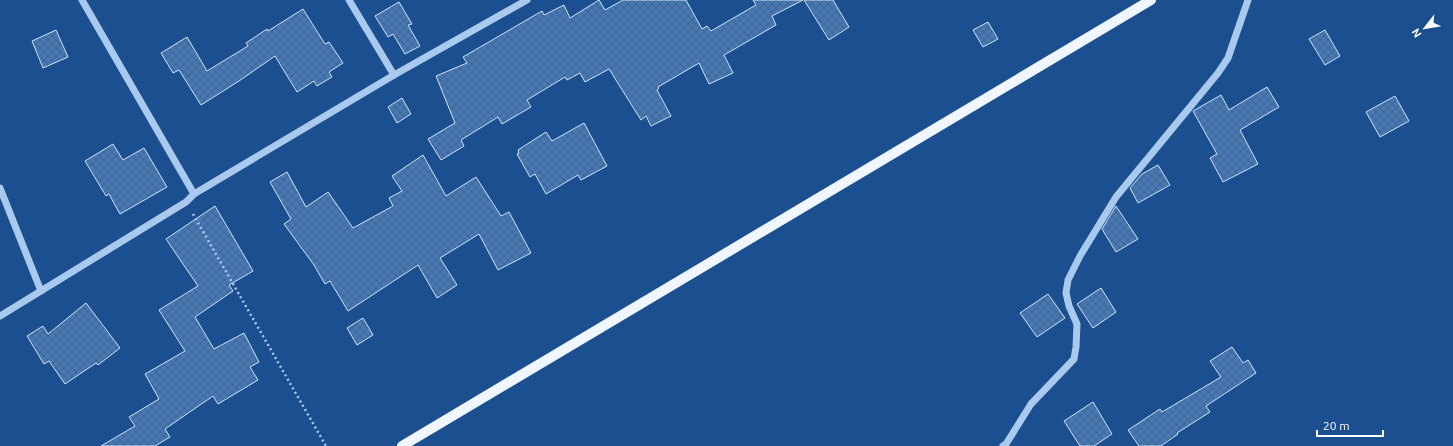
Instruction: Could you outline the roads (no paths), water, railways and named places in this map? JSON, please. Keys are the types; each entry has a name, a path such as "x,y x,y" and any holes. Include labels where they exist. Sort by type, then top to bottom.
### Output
{"main road":[{"path":"402,446 1151,0"}],"street":[{"path":"82,0 194,194"},
{"path":"350,0 394,75"},
{"path":"0,316 186,202 194,194 394,75 527,0"},
{"path":"1003,446 1006,444 1031,404 1074,358 1077,324 1069,306 1066,294 1068,280 1080,256 1116,197 1218,73 1228,58 1248,0"},
{"path":"0,188 41,291"}]}
